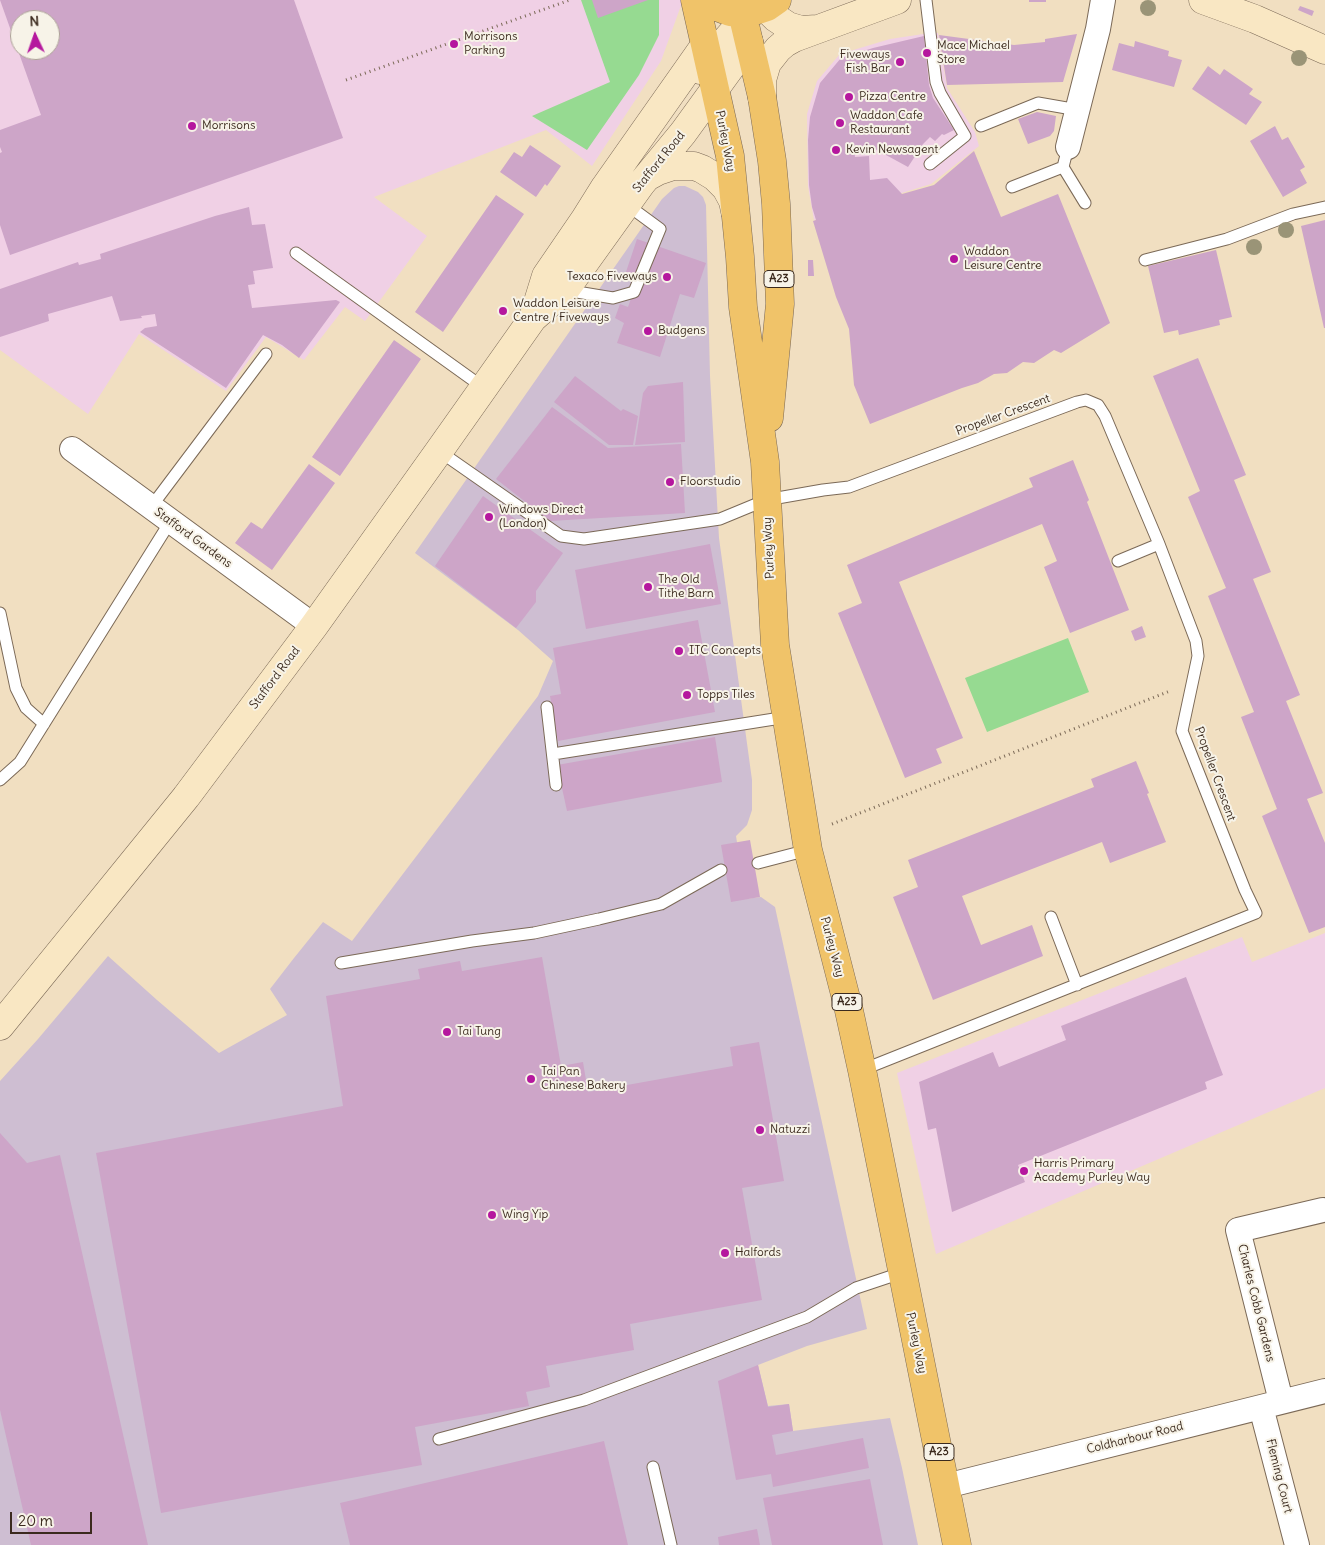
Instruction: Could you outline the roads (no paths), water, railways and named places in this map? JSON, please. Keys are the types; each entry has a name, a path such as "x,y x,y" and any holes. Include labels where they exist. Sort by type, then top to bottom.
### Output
{"highway":[{"name":"Purley Way","path":"695,0 730,156 743,307 765,462 775,645 807,842 862,1070 901,1273 957,1545"},
{"name":"Purley Way","path":"749,26 772,161 776,204 780,304 765,462"},
{"name":"Stafford Road","path":"712,69 749,26"}],"main road":[{"path":"702,0 708,8 749,26 766,48 898,0"},
{"path":"1202,0 1255,19 1325,50"},
{"path":"660,109 684,88 698,81 720,59 728,56 749,26 776,18 788,26 805,33"},
{"path":"749,26 762,80 768,63 778,49 805,33"},
{"name":"Stafford Road","path":"621,193 660,109 712,69"},
{"name":"Stafford Road","path":"0,1026 186,797 314,626 533,318 556,283 585,219 621,193 682,133 712,69"},
{"path":"621,193 652,174 666,168 680,165 694,166 709,172 721,182 730,194 736,215"}],"street":[{"path":"1066,157 1098,29 1103,0"},
{"name":"Stafford Gardens","path":"72,449 314,626"},
{"name":"Charles Cobb Gardens","path":"1271,1404 1238,1230 1323,1210"},
{"name":"Coldharbour Road","path":"946,1486 1325,1391"},
{"name":"Fleming Court","path":"1271,1404 1297,1545"}],"lane":[{"path":"926,0 936,82 940,93 965,136 930,164"},
{"path":"981,126 1038,103 1078,110"},
{"path":"1012,187 1066,157 1085,203"},
{"path":"556,283 613,298 634,292 660,228 621,193"},
{"path":"1145,260 1227,239 1293,214 1325,206"},
{"path":"296,253 484,388"},
{"path":"150,507 266,354"},
{"name":"Propeller Crescent","path":"766,500 848,487 1077,402 1086,400 1098,406 1105,416 1159,544 1196,641 1198,656 1182,731 1256,913 862,1070"},
{"path":"439,451 561,536 584,539 720,519 766,500"},
{"path":"0,780 20,762 170,522"},
{"path":"1118,561 1159,544"},
{"path":"0,613 16,688 26,708 44,724"},
{"path":"547,707 556,785"},
{"path":"552,754 787,717"},
{"path":"758,863 807,842"},
{"path":"341,964 534,932 662,904 721,870"},
{"path":"1051,917 1076,985"},
{"path":"439,1439 584,1400 807,1317 856,1288 901,1273"},
{"path":"653,1467 671,1545"}],"place":[{"name":"Morrisons Parking","path":"454,44"},
{"name":"Mace Michael Store","path":"927,53"},
{"name":"Fiveways Fish Bar","path":"900,62"},
{"name":"Pizza Centre","path":"849,97"},
{"name":"Waddon Cafe Restaurant","path":"840,123"},
{"name":"Morrisons","path":"192,126"},
{"name":"Kevin Newsagent","path":"836,150"},
{"name":"Waddon Leisure Centre","path":"954,259"},
{"name":"Texaco Fiveways","path":"667,277"},
{"name":"Waddon Leisure Centre / Fiveways","path":"503,311"},
{"name":"Budgens","path":"648,331"},
{"name":"Floorstudio","path":"670,482"},
{"name":"Windows Direct (London)","path":"489,517"},
{"name":"The Old Tithe Barn","path":"648,587"},
{"name":"ITC Concepts","path":"679,651"},
{"name":"Topps Tiles","path":"687,695"},
{"name":"Tai Tung","path":"447,1032"},
{"name":"Tai Pan Chinese Bakery","path":"531,1079"},
{"name":"Natuzzi","path":"760,1130"},
{"name":"Harris Primary Academy Purley Way","path":"1024,1171"},
{"name":"Wing Yip","path":"492,1215"},
{"name":"Halfords","path":"725,1253"}]}
